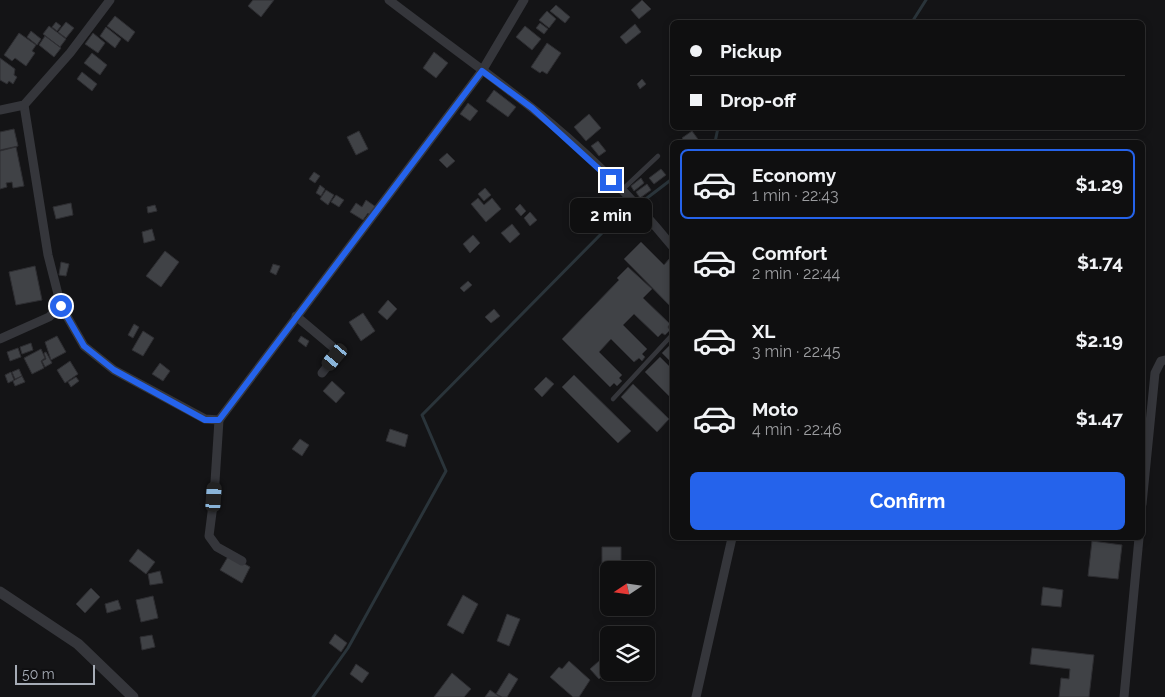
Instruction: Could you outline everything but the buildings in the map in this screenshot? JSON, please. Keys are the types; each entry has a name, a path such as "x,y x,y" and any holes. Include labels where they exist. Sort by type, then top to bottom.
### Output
{"street":[{"path":"0,110 24,105 70,52 110,0"},
{"path":"389,0 532,108 590,159 670,244"},
{"path":"242,561 217,547 209,536 214,497 219,420 482,71 524,0"},
{"path":"24,105 48,255 61,306 84,346 114,370 205,420 219,420"},
{"path":"0,339 49,317 61,306"},
{"path":"296,316 334,348 335,357 322,373"},
{"path":"1145,474 1155,373 1161,361 1165,360"},
{"path":"696,697 732,540"},
{"path":"1124,697 1139,540"},
{"path":"0,592 78,644 133,697"}],"lane":[{"path":"621,191 658,156"},
{"path":"613,398 670,337"}],"waterway":[{"path":"913,20 926,0"},
{"path":"715,140 718,130"},
{"path":"313,697 348,648 446,471 422,415 605,230 670,181"}],"route":[{"path":"61,306 84,346 114,370 205,420 219,420 228,411 296,316 482,71 532,108 611,180"}]}
